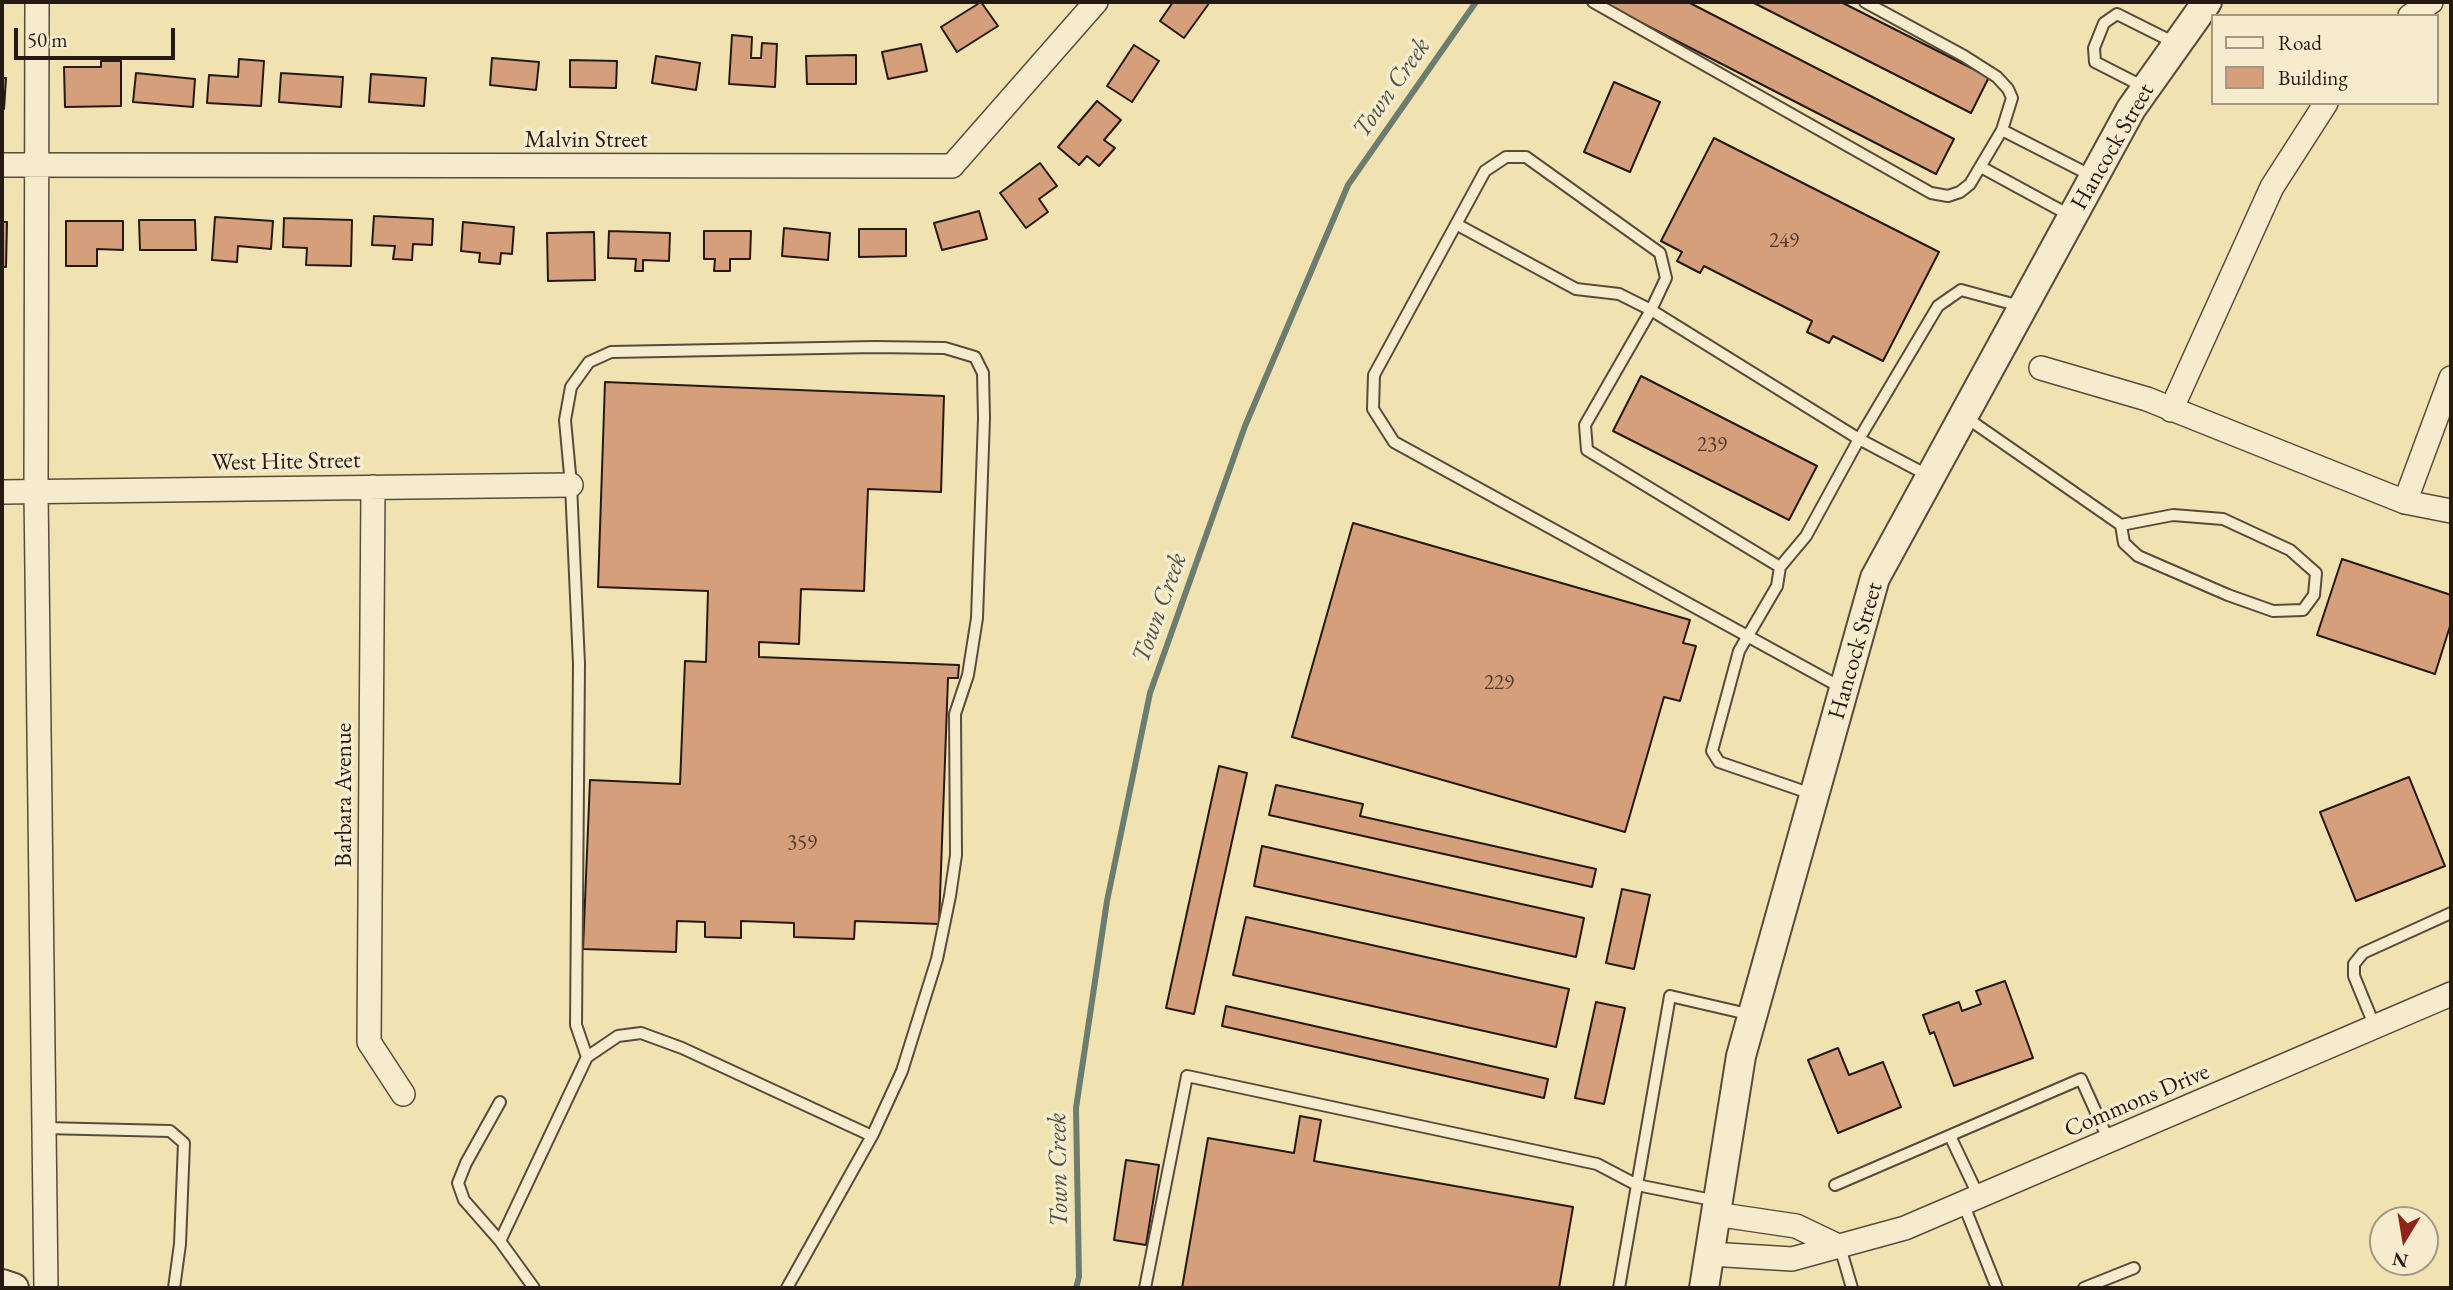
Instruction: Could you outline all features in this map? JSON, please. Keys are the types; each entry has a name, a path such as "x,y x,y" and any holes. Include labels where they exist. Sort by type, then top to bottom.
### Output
{"street":[{"path":"37,2 36,492 46,1288"},
{"name":"Malvin Street","path":"2,165 951,166 1096,2"},
{"name":"Hancock Street","path":"1704,1288 1741,1056 1875,578 2131,109 2207,2"},
{"path":"2413,14 2431,2"},
{"path":"2171,410 2272,187 2325,105"},
{"path":"2040,368 2147,399 2405,502 2451,511"},
{"path":"2405,502 2451,378"},
{"name":"West Hite Street","path":"2,492 571,485"},
{"name":"Barbara Avenue","path":"373,487 369,1042 403,1094"},
{"name":"Commons Drive","path":"1710,1254 1792,1259 1905,1228 2451,994"},
{"path":"1717,1207 1796,1226 1840,1247"},
{"path":"2,1284 14,1288"}],"lane":[{"path":"1593,2 1931,193 1948,196 1960,192 1970,184 2002,130 2012,98 2008,89 1997,77 1964,56 1866,2"},
{"path":"2146,88 2095,62 2094,48 2104,23 2117,14 2177,44"},
{"path":"2002,130 2094,177"},
{"path":"1780,567 1587,450 1585,425 1651,310 1666,278 1660,253 1526,157 1506,157 1485,172 1374,375 1373,409 1394,442 1844,689"},
{"path":"1981,167 2073,217"},
{"path":"1457,224 1576,289 1619,294 1651,310 1859,439 1930,477"},
{"path":"1814,795 1719,762 1712,751 1739,651 1777,586 1780,567 1806,536 1859,439 1938,306 1961,290 2024,307"},
{"path":"587,1057 576,1025 579,664 571,485 565,420 570,387 589,362 611,352 874,347 945,348 975,357 983,373 977,618 968,675 955,714 956,855 937,960 902,1071 872,1136 787,1288"},
{"path":"1964,416 2120,525 2124,543 2138,556 2228,595 2273,611 2303,610 2314,595 2316,573 2290,550 2223,519 2173,515 2120,525"},
{"path":"2375,1027 2354,976 2354,964 2364,953 2451,913"},
{"path":"1619,1288 1670,996 1752,1015"},
{"path":"500,1241 587,1057 618,1036 641,1033 682,1048 872,1136"},
{"path":"1144,1288 1187,1076 1597,1164 1637,1185 1717,1207"},
{"path":"1835,1185 2081,1079 2109,1141"},
{"path":"500,1102 466,1163 458,1183 464,1200 500,1241 534,1288"},
{"path":"44,1128 170,1131 184,1143 180,1244 174,1288"},
{"path":"1951,1136 1997,1288"},
{"path":"1840,1247 1852,1288"},
{"path":"2084,1288 2134,1268"}],"building":[{"path":"981,2 998,26 957,52 941,27"},
{"path":"1173,2 1210,2 1184,38 1160,21"},
{"path":"1601,2 1688,2 1954,139 1936,174"},
{"path":"1752,2 1841,2 1989,77 1971,113"},
{"path":"732,35 752,37 751,58 761,58 762,43 777,44 775,87 729,84"},
{"path":"921,44 927,71 888,79 882,52"},
{"path":"1134,45 1159,61 1132,102 1107,86"},
{"path":"856,55 856,84 807,84 806,56"},
{"path":"656,56 700,63 696,90 652,83"},
{"path":"492,58 539,62 536,90 490,85"},
{"path":"239,59 264,61 261,106 207,103 209,75 238,77"},
{"path":"570,60 617,61 616,88 570,87"},
{"path":"101,61 121,61 121,106 65,107 64,67 101,67"},
{"path":"136,73 195,79 193,107 133,102"},
{"path":"281,73 343,77 341,107 279,102"},
{"path":"371,74 426,78 424,106 369,102"},
{"path":"2,78 6,78 4,109 2,109"},
{"path":"1614,82 1660,102 1630,172 1584,152"},
{"path":"1097,101 1121,120 1104,140 1115,148 1099,166 1087,156 1079,165 1058,147"},
{"path":"1714,138 1939,252 1883,361 1833,336 1829,343 1807,332 1812,321 1704,266 1700,273 1677,261 1682,252 1661,241"},
{"path":"1040,163 1057,186 1039,199 1048,212 1026,228 1000,193"},
{"path":"979,211 987,239 942,250 934,223"},
{"path":"374,216 433,219 432,245 413,244 412,260 393,259 395,246 372,245"},
{"path":"215,217 273,221 271,249 238,246 237,262 212,260"},
{"path":"284,218 352,220 351,266 306,265 307,248 283,247"},
{"path":"139,220 195,220 196,250 140,250"},
{"path":"66,221 123,221 123,250 97,249 97,266 66,266"},
{"path":"2,222 7,222 6,267 2,267"},
{"path":"463,222 514,227 512,254 501,253 500,264 479,262 480,253 461,251"},
{"path":"784,228 830,233 828,260 782,256"},
{"path":"859,229 906,229 906,256 859,257"},
{"path":"609,231 670,233 669,261 643,260 643,271 635,271 636,259 608,258"},
{"path":"704,231 751,231 750,259 730,259 730,271 714,271 715,259 704,259"},
{"path":"594,232 595,280 548,281 547,233"},
{"path":"1641,376 1817,466 1789,520 1613,431"},
{"path":"605,382 944,396 941,492 868,489 864,591 801,589 799,644 759,642 759,657 959,665 958,678 948,678 939,924 855,921 854,939 794,937 794,923 741,921 741,938 705,937 705,922 677,921 676,952 583,949 590,780 680,784 685,661 706,662 708,591 598,587"},
{"path":"1353,523 1690,620 1683,643 1696,646 1680,701 1664,697 1625,832 1292,737"},
{"path":"2342,559 2451,595 2451,623 2435,674 2317,635"},
{"path":"1219,766 1247,773 1194,1014 1166,1008"},
{"path":"2409,777 2445,866 2356,901 2320,812"},
{"path":"1276,785 1363,804 1360,816 1596,869 1592,887 1269,815"},
{"path":"1262,846 1584,918 1576,957 1254,886"},
{"path":"1622,889 1650,895 1634,969 1606,963"},
{"path":"1246,917 1569,989 1556,1047 1233,975"},
{"path":"2005,981 2033,1058 1954,1086 1934,1032 1930,1034 1923,1015 1959,1002 1962,1011 1981,1004 1976,991"},
{"path":"1596,1002 1625,1008 1604,1104 1575,1098"},
{"path":"1226,1006 1548,1079 1544,1098 1222,1026"},
{"path":"1838,1048 1849,1075 1883,1062 1901,1107 1838,1133 1808,1060"},
{"path":"1300,1116 1321,1120 1314,1161 1573,1207 1559,1288 1182,1288 1208,1138 1294,1153"},
{"path":"1126,1160 1159,1165 1146,1245 1114,1240"}],"waterway":[{"name":"Town Creek","path":"1076,1288 1079,1277 1076,1108 1107,901 1150,693 1245,426 1348,185 1476,2"}]}
